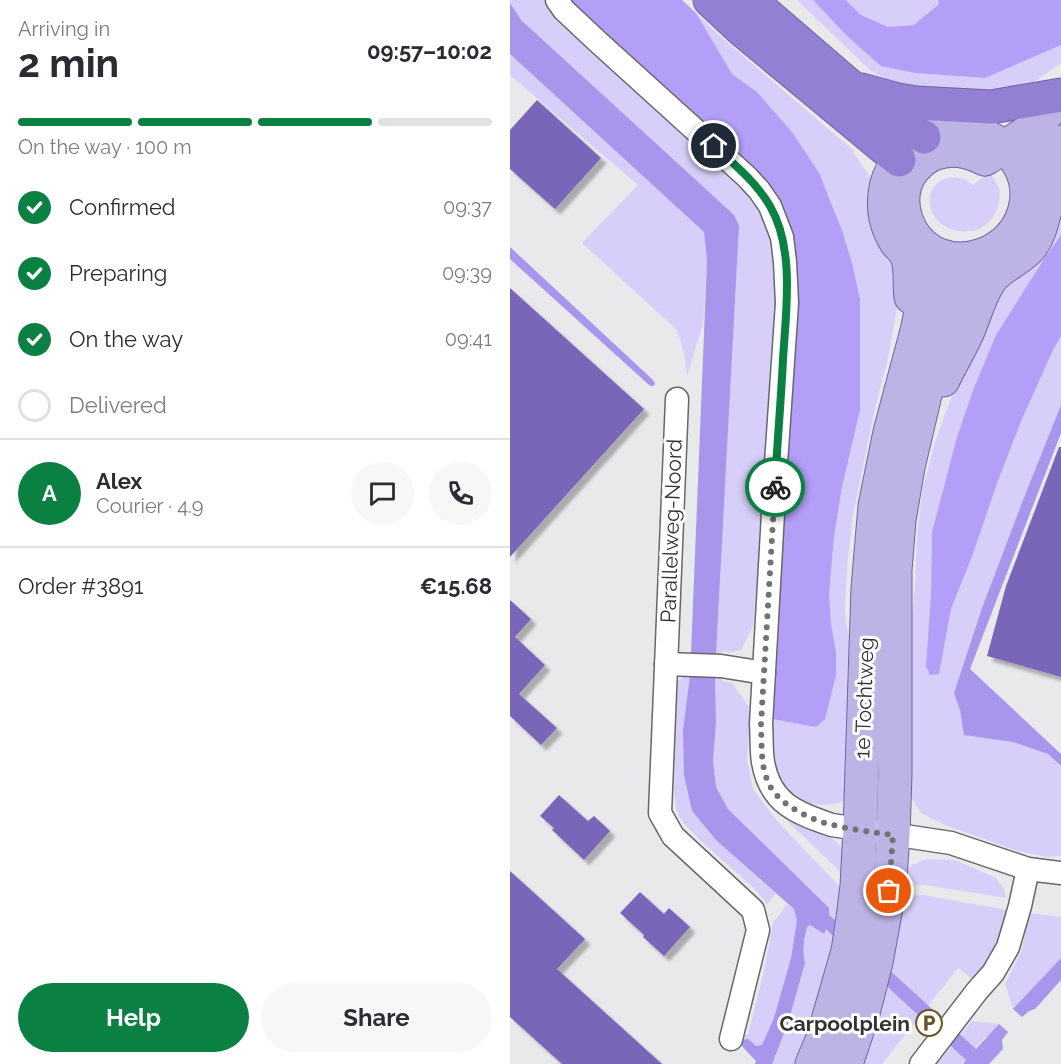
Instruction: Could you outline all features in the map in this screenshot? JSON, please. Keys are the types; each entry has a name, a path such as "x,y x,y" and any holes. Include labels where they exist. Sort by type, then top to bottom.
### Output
{"highway":[{"path":"710,0 741,29 843,97 924,137"},
{"path":"750,0 843,97 898,172"},
{"path":"843,97 991,107 1061,96"}],"main road":[{"path":"898,172 917,165 928,156 942,151 957,149 972,152 993,148 1035,125 1061,96"},
{"path":"957,130 974,132 993,148 1013,156 1025,178 1027,191 1024,210 1018,227 1010,238 990,253 965,259 918,252 897,244 886,219 885,193 910,147 924,137 957,130"},
{"path":"1025,178 1050,150 1061,142"},
{"path":"916,432 967,333 985,288 999,271 1031,246 1038,235 1050,195 1056,182 1061,178"},
{"name":"1e Tochtweg","path":"812,1064 823,1038 848,951 857,886 868,588 875,506 890,432 917,331 931,264 918,252"},
{"name":"1e Tochtweg","path":"846,1064 863,1013 876,962 889,891 895,774 896,570 899,520 916,432 940,338 965,259"}],"street":[{"path":"557,0 564,10 597,41 747,177 770,206 782,237 787,303 762,734 763,761 768,783 777,797 790,807 832,825 951,843 1028,868 1061,873"},
{"name":"Parallelweg-Noord","path":"677,399 675,665 660,813 673,836 753,910 758,930 731,1039"},
{"path":"675,665 721,666 764,673"},
{"path":"921,1064 977,990 993,973 1008,947 1028,868"}],"shaded area":[{"path":"510,0 545,0 557,16 709,154 752,197 772,239 778,303 766,482 753,627 741,650 727,653 725,650 721,654 716,654 739,226 521,20"},
{"path":"568,0 682,0 696,13 732,74 757,92 792,132 819,173 842,230 860,299 860,410 842,487 834,537 829,594 836,652 836,675 825,719 816,727 772,719 789,237"},
{"path":"797,0 813,0 847,36 882,66 915,73 985,78 1061,45 1061,63 1026,88 976,96 905,88 871,71"},
{"path":"813,0 846,0 861,15 888,27 914,25 939,4 938,0 1061,0 1061,45 985,78 915,73 881,66 847,36"},
{"path":"846,0 937,0 939,4 914,25 888,27 861,15"},
{"path":"510,3 521,20 734,215 739,226 716,654 691,653 707,260 704,232 510,54"},
{"path":"696,13 854,151 869,175 896,280 897,309 853,515 848,558 845,606 850,640 854,788 839,803 823,805 806,802 786,785 775,761 772,719 816,727 836,652 829,594 834,537 842,487 860,410 860,299 852,263 829,196 792,132 757,92 732,74"},
{"path":"510,54 704,232 707,260 703,324 687,376 684,353 677,330 582,243 638,185 510,75"},
{"path":"989,172 1000,195 998,208 987,224 968,232 951,229 938,221 930,207 930,198 936,185 947,178 961,178 973,185"},
{"path":"1061,196 1061,235 996,335 957,437 932,532 931,595 939,674 951,609 1022,419 1061,336 1061,405 982,608 954,693 960,710 964,735 1013,742 1048,754 1061,767 1061,856 1047,857 1017,851 945,825 921,813 907,791 903,693 915,587 917,533 923,488 935,442 980,319"},
{"path":"1061,235 1061,336 1022,419 951,609 939,674 930,675 926,666 931,595 932,532 957,437 996,335"},
{"path":"510,247 655,384 651,386 648,384 510,259"},
{"path":"1061,405 1061,433 970,669 1061,754 1061,766 1048,754 1013,742 964,735 960,710 954,693 982,608"},
{"path":"684,675 690,675 684,731 684,775 692,811 717,841 776,894 767,904 756,890 686,826 676,809 674,790 677,681"},
{"path":"690,675 715,676 716,723 713,761 716,787 728,809 829,908 829,915 976,1049 999,1024 1008,1032 1002,1040 1003,1049 989,1064 963,1064 966,1060 826,929 824,934 810,925 807,927 804,940 805,963 788,1023 772,1064 755,1064 756,1061 741,1045 743,1040 748,1039 756,1046 762,1045 774,1018 791,958 797,920 794,909 717,841 692,811 684,775 683,731"},
{"path":"715,676 732,683 751,710 747,759 753,789 777,821 839,886 846,890 805,1064 772,1064 788,1023 805,963 803,954 807,927 810,925 823,934 829,908 728,809 716,787 713,761 716,723"},
{"path":"787,821 832,838 840,846 848,861 846,877"},
{"path":"926,859 955,860 996,878 1004,889 1006,898 925,885 899,886 908,868"},
{"path":"923,895 1008,910 1000,943 975,981 958,968 882,1064 854,1064 898,896"},
{"path":"787,904 794,909 797,920 791,958 774,1018 762,1045 756,1046 743,1040 741,1045 737,1042 740,1033 748,1035 773,923"},
{"path":"1030,913 1061,917 1061,958 1013,1009 1005,984 1021,952"},
{"path":"1061,958 1061,980 1035,1009 1022,1017 1013,1009"},
{"path":"972,1021 999,1024 961,1064 937,1064"}],"building":[{"path":"537,100 601,158 555,209 510,169 510,130"},
{"path":"510,288 644,409 510,557"},
{"path":"1059,447 1061,447 1061,677 987,656 1006,586"},
{"path":"510,600 531,619 515,637 545,665 519,694 557,728 541,745 510,716"},
{"path":"559,795 588,821 594,816 610,831 584,860 540,816"},
{"path":"510,871 585,939 557,969 662,1064 562,1064 510,1017"},
{"path":"640,892 664,914 669,908 690,927 664,956 620,913"}],"way so far":[{"path":"775,487 761,724 763,761 768,783 777,797 790,807 819,821 893,835 889,891"}],"place":[{"name":"Carpoolplein","path":"929,1023"}],"route":[{"path":"714,146 759,190 776,218 782,237 787,303 775,487"}]}
